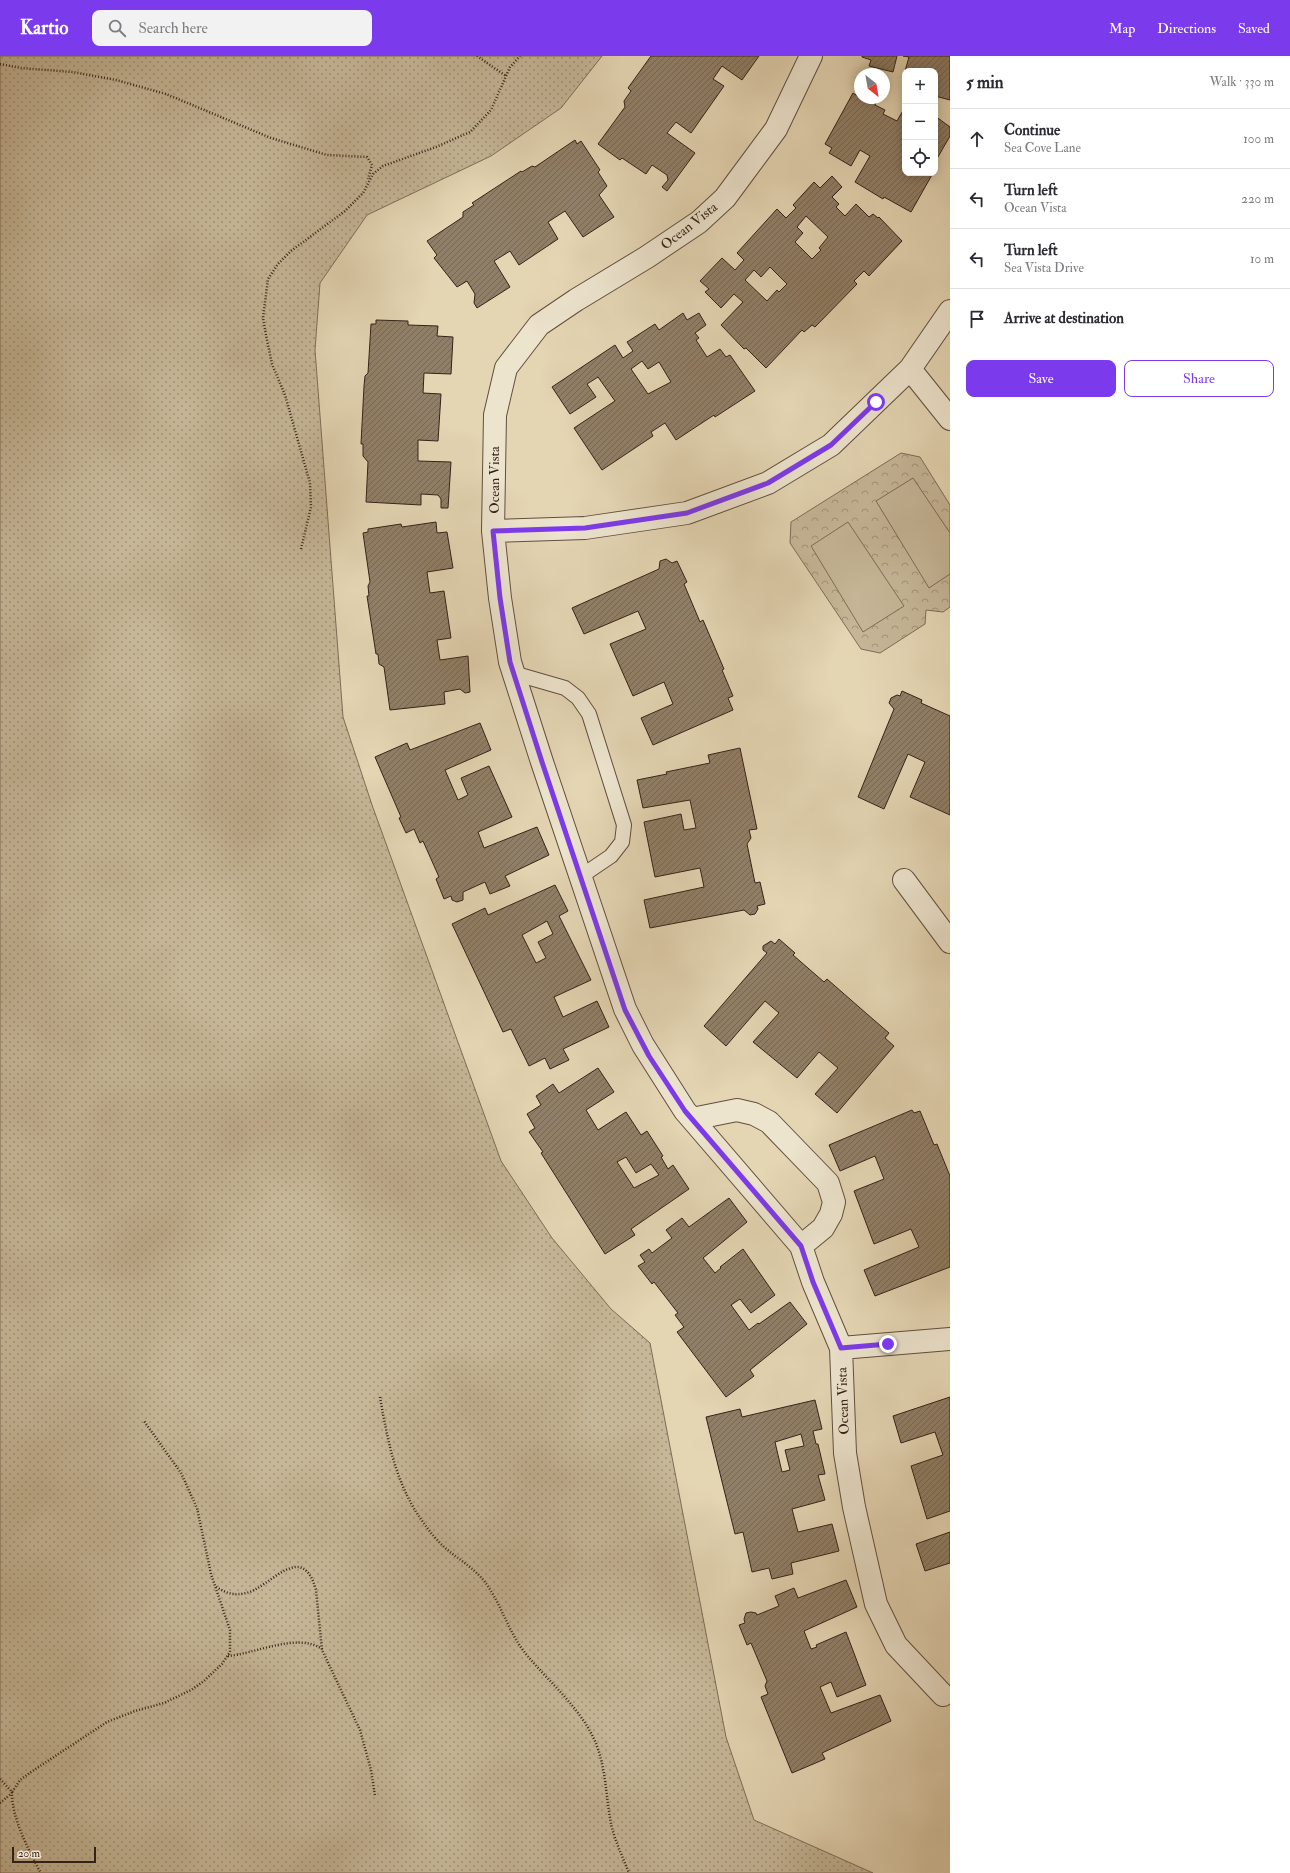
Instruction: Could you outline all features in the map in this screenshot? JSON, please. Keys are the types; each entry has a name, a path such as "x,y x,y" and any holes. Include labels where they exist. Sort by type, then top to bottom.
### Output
{"street":[{"name":"Ocean Vista","path":"811,56 776,129 725,198 699,222 647,257 576,300 539,325 506,368 494,415 493,531 500,598 513,673 625,1010 663,1078 692,1119 801,1246 813,1282 841,1348 846,1453 854,1507 876,1604 896,1645 943,1695"},
{"path":"493,531 585,528 687,513 768,483 831,445 910,369 950,311"},
{"path":"910,369 950,419"},
{"path":"904,880 950,942"},
{"path":"692,1119 737,1110 754,1114 769,1122 828,1183 834,1202 831,1214 823,1228 801,1246"},
{"path":"841,1348 950,1339"}],"lane":[{"path":"513,673 565,688 578,698 589,714 594,729 624,825 622,842 611,856 580,876"}],"path":[{"path":"477,56 506,76"},
{"path":"368,181 382,166 470,132 491,110 510,67 520,56"},
{"path":"0,64 21,68 73,72 116,80 166,94 271,138 327,156 367,157 372,164 368,181 363,193 345,211 291,251 278,264 268,279 265,294 263,318 272,364 285,395 310,483 311,507 301,549"},
{"path":"380,1397 396,1468 408,1500 440,1543 478,1574 489,1588 515,1639 578,1714 592,1735 601,1761 612,1827 629,1873"},
{"path":"0,1803 12,1792 20,1780 107,1722 135,1711 164,1703 191,1690 204,1681 222,1664 230,1652 230,1630 211,1574 197,1508 190,1490 169,1455 144,1421"},
{"path":"216,1587 232,1594 248,1593 285,1570 297,1567 306,1571 314,1582 316,1590 322,1650 360,1730 371,1770 375,1796"},
{"path":"227,1656 275,1646 300,1643 310,1644 322,1650"},
{"path":"0,1779 12,1792 12,1802 15,1812 41,1873"}],"green space":[{"path":"0,56 602,56 561,108 491,156 367,215 320,283 315,350 343,717 372,805 501,1161 552,1238 611,1309 650,1343 726,1737 754,1820 873,1873 0,1873"},
{"path":"901,453 920,457 950,505 950,607 943,612 926,610 925,624 880,653 861,649 790,543 791,522"},
{"path":"913,478 950,533 950,574 929,588 876,501"},
{"path":"848,522 904,606 863,632 811,546"}],"building":[{"path":"651,56 759,56 742,80 722,66 713,79 724,86 691,133 676,122 667,133 695,153 667,191 662,187 668,180 667,175 652,165 646,174 622,158 620,160 598,144 625,107 624,101 631,91 628,88"},
{"path":"897,56 893,72 890,71 890,68 877,68 869,66 871,60 862,57"},
{"path":"903,56 950,56 950,100 938,97 938,68 906,68 909,57"},
{"path":"853,93 854,104 875,104 885,110 883,114 897,121 902,112 902,176 931,176 911,212 884,197 883,199 855,182 870,156 860,150 851,166 829,153 832,148 825,144"},
{"path":"938,118 950,127 950,136 938,157"},
{"path":"575,140 577,144 581,141 600,170 598,172 607,186 599,195 614,217 583,237 565,211 548,222 558,239 519,265 510,251 494,261 510,287 477,308 474,303 475,294 467,281 457,287 434,258 437,255 427,241 463,217 463,212 474,205 472,203 521,171 522,172 532,166 535,167"},
{"path":"832,176 842,187 832,197 839,204 836,207 845,216 856,204 869,217 873,214 878,218 879,217 902,241 869,276 864,271 854,281 857,284 815,327 812,325 804,332 802,330 766,368 746,348 744,349 721,325 743,302 734,294 721,308 705,292 709,289 700,281 722,258 735,270 744,260 737,253 777,209 786,218 796,208 793,205 814,182 820,188","holes":["806,216 828,237 819,248 821,250 812,259 795,242 803,233 797,227","770,267 787,284 779,292 777,290 767,301 745,280 754,270 761,277"]},
{"path":"683,313 687,320 699,313 706,325 695,333 699,338 696,340 707,357 720,349 726,357 730,355 755,391 715,417 714,415 676,440 665,423 651,432 653,436 602,470 574,428 615,401 598,377 587,384 596,397 570,414 552,387 615,345 623,358 633,351 627,342 655,324 659,330","holes":["642,361 648,369 659,362 671,382 648,394 631,369"]},
{"path":"376,320 408,321 408,325 438,326 437,336 453,337 451,374 424,373 423,393 441,394 438,441 418,440 418,461 451,462 448,508 441,508 441,499 438,495 421,494 421,505 366,502 368,462 363,456 363,444 361,444 364,386 365,376 368,373 371,324 376,324"},
{"path":"436,522 437,533 447,532 453,568 427,572 430,593 444,591 451,638 437,640 440,660 468,656 470,692 465,693 460,689 444,692 445,704 390,710 384,667 379,664 378,654 376,654 367,596 369,596 368,586 370,582 363,533 368,532 368,529 401,524 402,527"},
{"path":"666,559 672,563 677,561 687,582 684,584 700,622 703,620 724,669 722,670 733,696 728,698 733,710 653,745 641,718 673,704 664,682 633,696 610,644 646,629 638,611 584,634 572,608 659,569 660,561"},
{"path":"902,691 922,700 921,703 950,716 950,815 910,797 925,762 908,754 884,809 858,797 894,709 889,703 891,698 897,695 900,696"},
{"path":"480,723 491,750 445,770 458,800 468,795 461,778 489,766 512,817 478,832 484,848 537,827 549,855 505,876 510,886 490,894 485,882 463,892 463,900 457,902 452,900 451,896 444,899 436,879 439,877 423,841 420,843 414,829 406,833 399,818 401,817 375,757 407,743 410,750"},
{"path":"740,748 757,829 749,830 751,838 747,844 755,883 760,882 765,904 757,906 758,909 755,914 750,915 744,910 650,928 644,900 704,887 700,868 655,877 644,822 681,814 684,830 696,828 690,800 643,808 637,780 667,774 666,772 710,763 708,755"},
{"path":"555,885 568,911 559,916 591,980 554,997 563,1017 597,1001 609,1027 563,1049 569,1060 550,1069 545,1058 529,1066 511,1029 503,1032 452,924 485,908 488,915","holes":["547,921 553,934 538,942 546,958 536,963 522,935"]},
{"path":"779,939 795,953 793,955 824,982 827,979 889,1033 885,1038 894,1046 837,1113 815,1094 838,1068 819,1052 797,1078 753,1042 779,1013 765,1001 726,1046 704,1026 767,953 763,950 763,946 771,941 775,944"},
{"path":"598,1068 614,1092 586,1110 598,1130 626,1112 641,1135 647,1131 663,1156 661,1157 668,1169 673,1165 689,1189 631,1229 635,1235 605,1254 541,1153 543,1152 529,1132 535,1128 527,1114 541,1105 536,1096 553,1084 559,1093","holes":["626,1157 636,1173 651,1164 659,1175 634,1188 617,1162"]},
{"path":"912,1110 914,1113 920,1111 934,1145 937,1144 950,1176 950,1267 875,1296 864,1270 919,1247 911,1229 874,1244 854,1191 884,1179 875,1156 840,1171 829,1145"},
{"path":"729,1198 747,1222 703,1258 715,1273 721,1268 720,1267 743,1249 775,1295 751,1313 740,1299 731,1305 749,1330 790,1302 807,1324 750,1370 754,1376 726,1397 677,1332 684,1327 675,1315 678,1313 654,1282 652,1284 638,1266 645,1262 640,1255 649,1249 652,1253 672,1238 666,1230 682,1218 689,1227"},
{"path":"950,1397 950,1511 927,1519 911,1466 943,1455 935,1432 901,1443 893,1416"},
{"path":"815,1400 822,1429 813,1431 816,1444 818,1444 825,1474 818,1475 825,1500 792,1509 798,1532 832,1524 839,1551 791,1563 793,1574 772,1579 769,1568 752,1572 743,1532 735,1534 706,1417 740,1409 742,1417","holes":["801,1434 804,1446 785,1450 790,1470 782,1472 775,1442"]},
{"path":"950,1532 950,1563 925,1571 916,1544"},
{"path":"846,1580 857,1607 804,1631 811,1649 817,1647 816,1645 846,1632 866,1685 837,1697 831,1682 820,1687 831,1713 880,1695 891,1721 822,1753 825,1759 792,1773 761,1697 768,1694 765,1686 767,1681 751,1643 747,1645 739,1625 745,1623 744,1619 746,1613 751,1612 756,1613 757,1615 779,1606 775,1596 794,1588 798,1598"}],"route":[{"path":"876,402 831,445 768,483 687,513 585,528 493,531 500,598 510,662 625,1010 649,1056 685,1111 801,1246 813,1282 841,1348 888,1344"}]}
